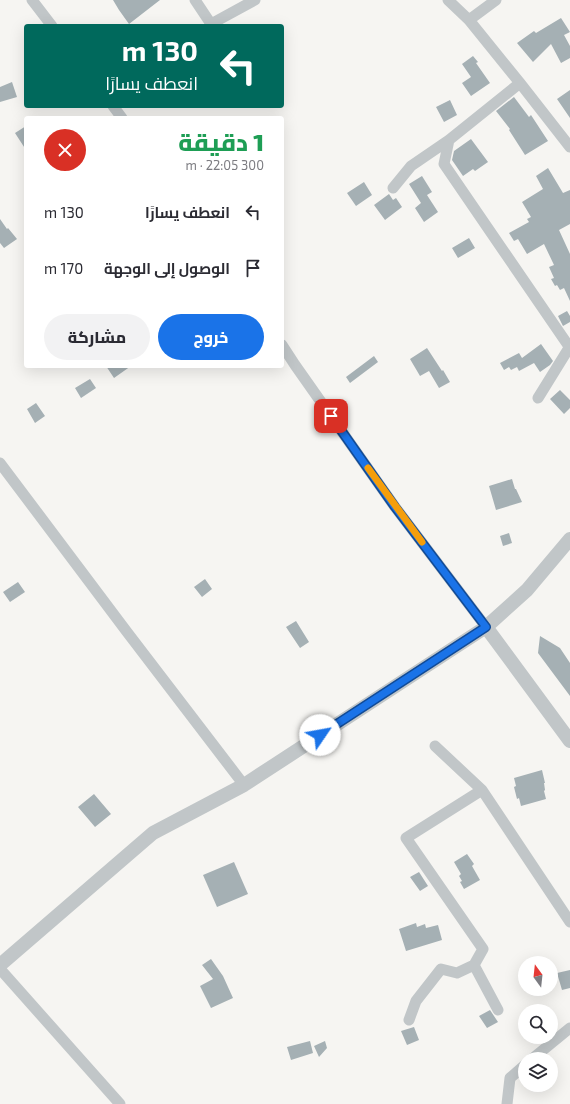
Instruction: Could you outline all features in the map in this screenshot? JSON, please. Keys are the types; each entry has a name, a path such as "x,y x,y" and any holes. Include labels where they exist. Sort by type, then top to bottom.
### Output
{"street":[{"path":"32,0 50,24"},
{"path":"195,0 211,24 255,0"},
{"path":"448,0 469,20 570,147"},
{"path":"469,20 496,0"},
{"path":"393,188 411,166 449,140 520,83"},
{"path":"449,140 444,164 570,348 538,398"},
{"path":"284,348 395,507 570,741"},
{"path":"0,463 244,785"},
{"path":"0,964 153,833 244,785 486,627 527,590 570,539"},
{"path":"435,746 482,790 570,922"},
{"path":"409,1020 416,1001 441,969 457,973 474,965 483,949 406,838 482,790"},
{"path":"474,965 498,1010"},
{"path":"0,969 120,1104"},
{"path":"541,1052 570,1028"},
{"path":"507,1104 510,1078 518,1071"}],"building":[{"path":"113,0 160,0 129,24"},
{"path":"561,18 570,32 564,35 570,46 570,58 561,63 551,44 533,62 517,43 534,31 536,33"},
{"path":"473,56 490,83 471,96 462,83 471,77 462,64"},
{"path":"12,82 17,97 0,102 0,87"},
{"path":"570,90 570,118 557,99"},
{"path":"514,97 529,117 531,115 548,141 525,155 509,130 510,129 496,111"},
{"path":"450,100 457,115 444,122 436,107"},
{"path":"24,127 24,147 15,133"},
{"path":"471,139 488,162 475,171 473,169 463,176 452,160 454,151"},
{"path":"548,168 563,193 570,190 570,224 559,230 570,254 570,301 564,288 560,290 557,285 555,286 551,279 554,278 549,267 554,265 544,244 527,254 518,239 514,241 509,233 529,222 527,219 531,217 522,202 543,189 536,176"},
{"path":"422,176 432,192 427,195 438,212 424,222 415,208 421,203 409,184"},
{"path":"364,182 372,195 356,206 347,193"},
{"path":"389,194 393,200 396,198 402,207 385,220 374,205"},
{"path":"0,219 17,239 4,248 0,243"},
{"path":"469,238 475,248 458,258 452,248"},
{"path":"567,311 570,316 570,322 563,326 558,316"},
{"path":"541,344 553,361 550,365 540,372 534,363 519,371 517,367 511,370 509,367 504,370 500,363 519,353 522,358"},
{"path":"427,348 450,382 439,388 429,371 420,376 410,359"},
{"path":"374,356 378,362 350,383 346,377"},
{"path":"107,368 128,368 114,378"},
{"path":"90,379 96,388 81,398 75,388"},
{"path":"560,390 570,400 570,408 564,414 550,399"},
{"path":"36,403 45,416 35,423 27,409"},
{"path":"512,479 515,489 522,502 496,510 489,486"},
{"path":"509,533 512,543 503,546 500,536"},
{"path":"205,579 212,589 202,597 194,587"},
{"path":"18,582 25,592 10,602 3,592"},
{"path":"296,621 309,642 300,648 286,627"},
{"path":"540,636 560,648 570,663 570,696 538,653"},
{"path":"542,770 546,799 521,806 519,798 517,799 514,787 516,786 514,778"},
{"path":"94,794 111,814 95,827 78,807"},
{"path":"467,854 474,864 472,866 480,880 464,889 460,882 462,881 459,876 461,874 454,862"},
{"path":"234,862 248,894 217,907 203,875"},
{"path":"419,872 428,886 420,891 410,877"},
{"path":"416,923 417,927 425,924 426,928 438,925 442,940 406,951 399,929"},
{"path":"211,959 223,976 233,998 211,1008 200,986 213,979 202,965"},
{"path":"570,970 570,988 562,990 558,973"},
{"path":"490,1010 498,1022 487,1028 479,1016"},
{"path":"414,1027 419,1040 407,1045 401,1031"},
{"path":"310,1041 313,1053 291,1060 287,1047"},
{"path":"325,1041 327,1048 319,1057 314,1046"}],"slow traffic":[{"path":"368,468 422,542"}],"route":[{"path":"320,735 486,627 395,507 331,416"}]}
